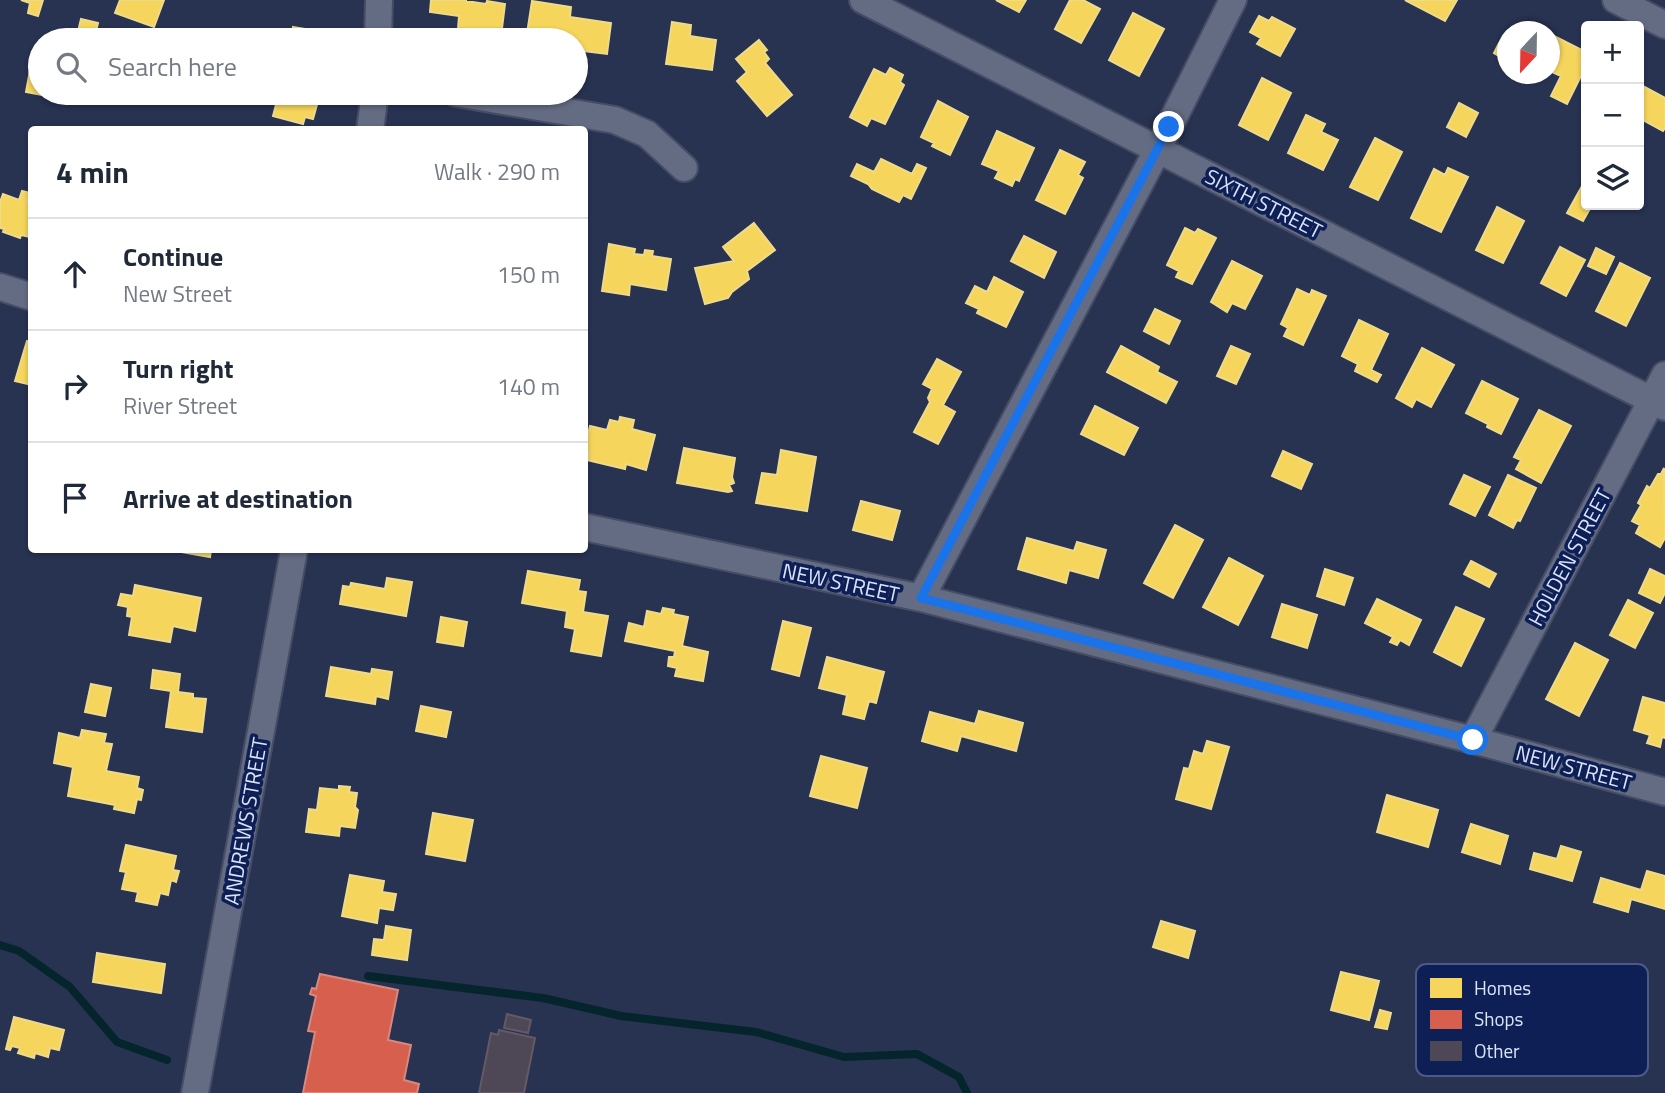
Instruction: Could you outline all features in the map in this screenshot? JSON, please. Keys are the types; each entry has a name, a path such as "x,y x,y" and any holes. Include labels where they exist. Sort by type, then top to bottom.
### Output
{"street":[{"path":"378,28 379,0"},
{"name":"SIXTH STREET","path":"863,0 1658,404"},
{"path":"921,598 1158,149 1233,0"},
{"path":"1616,0 1665,25"},
{"path":"371,126 373,105"},
{"path":"527,105 615,120 647,134 684,168"},
{"path":"0,287 28,296"},
{"name":"HOLDEN STREET","path":"1473,740 1658,404 1665,375"},
{"name":"NEW STREET","path":"588,528 921,598 1665,792"},
{"name":"ANDREWS STREET","path":"195,1093 293,553"}],"building: Homes":[{"path":"21,0 43,0 38,16 28,13 30,3"},
{"path":"120,0 164,0 154,27 115,13"},
{"path":"431,0 505,4 502,28 458,28 459,16 430,12"},
{"path":"996,0 1026,0 1019,12"},
{"path":"1070,0 1083,0 1100,9 1081,43 1055,29"},
{"path":"1405,0 1457,0 1445,21"},
{"path":"532,1 571,7 570,17 611,23 607,54 588,52 588,28 528,28"},
{"path":"1133,13 1164,29 1139,76 1109,60"},
{"path":"1259,16 1269,21 1272,17 1295,29 1280,56 1257,44 1261,38 1250,32"},
{"path":"81,19 98,23 97,28 79,28"},
{"path":"672,22 691,25 690,36 716,40 712,70 666,64"},
{"path":"1560,39 1581,50 1581,76 1567,104 1551,96 1557,84 1560,84"},
{"path":"759,40 767,50 764,52 769,59 765,63 792,95 767,116 737,81 747,72 736,59"},
{"path":"890,68 903,75 900,82 904,85 885,124 871,118 867,126 850,117 874,69 886,75"},
{"path":"1262,78 1291,93 1268,140 1239,125"},
{"path":"1644,87 1665,98 1663,131 1644,121"},
{"path":"938,101 968,117 950,155 921,137"},
{"path":"1459,103 1478,113 1466,137 1447,127"},
{"path":"276,105 317,105 313,119 305,117 303,124 273,116"},
{"path":"1306,115 1325,124 1321,132 1338,140 1323,170 1288,153"},
{"path":"997,131 1034,148 1019,181 1015,179 1012,186 995,178 999,171 982,164"},
{"path":"1375,138 1402,152 1378,200 1350,187"},
{"path":"1060,150 1085,162 1078,175 1083,178 1065,214 1036,200"},
{"path":"881,159 912,174 917,164 926,168 911,199 903,195 899,202 851,176 857,164 874,172"},
{"path":"1448,168 1468,177 1441,232 1411,218 1434,169 1445,175"},
{"path":"1581,188 1581,210 1589,210 1583,221 1567,213"},
{"path":"22,191 28,192 28,237 21,235 20,238 3,232 4,229 0,228 0,202 3,194 19,200"},
{"path":"1497,207 1524,221 1503,263 1476,250"},
{"path":"754,223 775,250 747,271 749,279 728,298 705,304 695,268 734,261 723,247"},
{"path":"1185,228 1195,233 1198,229 1216,238 1192,284 1176,277 1179,271 1167,265"},
{"path":"1024,236 1056,252 1044,278 1011,261"},
{"path":"609,244 635,249 634,254 644,255 645,250 653,251 652,256 671,259 666,290 630,284 629,295 602,291"},
{"path":"1560,247 1585,260 1566,296 1541,283"},
{"path":"1596,248 1614,257 1606,274 1588,266"},
{"path":"1232,261 1262,276 1245,309 1232,303 1227,312 1211,302"},
{"path":"1620,263 1650,278 1626,326 1596,311"},
{"path":"994,277 1023,292 1006,327 977,313 979,309 966,303 975,286 987,292"},
{"path":"1297,289 1310,295 1312,290 1326,296 1303,345 1284,336 1288,328 1281,324"},
{"path":"1155,309 1180,321 1169,344 1144,331"},
{"path":"1359,320 1388,334 1371,370 1381,375 1377,382 1355,371 1358,364 1342,356"},
{"path":"27,341 28,341 28,384 15,381"},
{"path":"1121,346 1159,367 1157,372 1177,382 1166,403 1107,372"},
{"path":"1231,346 1250,354 1236,384 1217,376"},
{"path":"1422,348 1454,365 1431,407 1416,399 1412,407 1396,398"},
{"path":"937,359 961,372 943,405 955,412 938,444 914,432 930,402 928,398 932,389 923,384"},
{"path":"1482,381 1518,399 1501,434 1466,413"},
{"path":"1095,406 1138,428 1124,455 1081,434"},
{"path":"1539,410 1571,426 1541,483 1516,469 1521,460 1514,457"},
{"path":"620,417 634,420 632,429 655,435 646,470 626,464 625,469 588,460 590,426 607,430 610,420 619,422"},
{"path":"684,448 735,458 732,477 734,483 729,485 732,491 677,483"},
{"path":"781,450 816,457 807,511 756,503 762,473 777,475"},
{"path":"1283,451 1312,464 1301,489 1272,476"},
{"path":"1664,468 1665,538 1660,547 1636,533 1640,525 1632,521 1647,486 1650,488"},
{"path":"1464,475 1490,487 1475,516 1450,504"},
{"path":"1508,475 1536,488 1520,521 1517,520 1513,528 1489,515"},
{"path":"861,501 900,511 892,540 853,530"},
{"path":"1175,525 1203,540 1173,598 1144,583"},
{"path":"1027,538 1074,551 1077,542 1106,550 1098,578 1069,570 1066,583 1018,569"},
{"path":"187,553 211,553 210,557"},
{"path":"1229,558 1263,576 1238,625 1203,607"},
{"path":"1471,561 1496,574 1489,587 1464,574"},
{"path":"1325,569 1353,578 1344,605 1317,596"},
{"path":"1650,569 1665,576 1665,593 1660,603 1639,593"},
{"path":"528,571 580,580 578,591 586,592 583,612 608,616 601,656 571,651 575,629 565,627 567,611 522,603"},
{"path":"387,578 412,582 406,616 340,604 343,586 350,587 351,583 385,589"},
{"path":"135,585 201,598 195,631 173,626 170,642 129,635 132,617 127,616 128,607 118,605 121,594 133,596"},
{"path":"1377,599 1421,620 1409,645 1400,640 1397,645 1390,642 1393,637 1365,623"},
{"path":"1628,600 1653,613 1635,648 1610,635"},
{"path":"1282,604 1317,615 1307,648 1272,637"},
{"path":"1456,607 1484,619 1461,666 1434,652"},
{"path":"663,608 674,610 673,614 688,617 682,646 708,652 703,681 675,676 677,668 668,666 669,657 674,657 675,651 625,641 629,623 644,627 647,611 661,614"},
{"path":"441,617 467,622 463,646 437,642"},
{"path":"783,621 811,628 799,676 772,669"},
{"path":"1575,643 1608,660 1579,716 1546,699"},
{"path":"827,657 884,672 876,703 869,701 864,719 843,714 847,695 819,688"},
{"path":"331,667 371,674 372,669 392,672 388,699 376,696 375,704 326,696"},
{"path":"153,670 180,674 178,692 193,694 193,698 206,699 202,732 166,727 171,691 151,688"},
{"path":"91,684 111,688 105,716 85,712"},
{"path":"1643,697 1665,703 1665,738 1662,737 1660,747 1647,743 1650,735 1634,730"},
{"path":"421,706 451,712 446,737 416,731"},
{"path":"979,711 1023,723 1016,751 961,736 957,751 922,741 930,712 975,724"},
{"path":"82,730 106,734 104,743 112,744 106,771 139,777 137,788 143,790 141,800 137,799 134,813 114,809 115,805 68,796 73,767 54,763 59,733 80,738"},
{"path":"1207,741 1229,747 1211,809 1176,799 1184,768 1189,769 1194,751 1203,754"},
{"path":"821,756 867,768 857,808 810,796"},
{"path":"339,786 350,787 349,792 357,793 355,828 340,826 339,836 306,832 309,809 317,810 320,788 339,790"},
{"path":"1387,795 1438,810 1428,847 1377,832"},
{"path":"433,813 473,820 465,861 426,854"},
{"path":"1471,824 1508,836 1500,864 1462,852"},
{"path":"126,845 176,856 173,870 179,871 176,882 171,880 168,895 160,893 157,905 136,901 138,892 122,889 126,872 120,871"},
{"path":"1561,846 1581,852 1572,881 1530,869 1534,853 1557,859"},
{"path":"1647,871 1665,876 1665,909 1631,899 1628,912 1594,902 1601,878 1641,890"},
{"path":"350,875 384,881 382,892 396,894 393,910 379,908 377,923 342,916"},
{"path":"1161,921 1195,931 1188,958 1153,947"},
{"path":"386,926 411,930 407,960 372,955 374,939 384,940"},
{"path":"97,953 165,964 161,993 93,982"},
{"path":"1341,972 1379,981 1369,1020 1331,1010"},
{"path":"1380,1010 1391,1013 1387,1029 1375,1027"},
{"path":"14,1017 64,1030 59,1050 50,1048 48,1057 35,1053 34,1058 18,1053 20,1048 12,1046 10,1050 6,1049"}],"building: Shops":[{"path":"320,974 398,990 388,1040 411,1045 404,1080 419,1084 417,1093 303,1093 315,1032 308,1031 316,996 310,994 312,988 316,989"}],"building: Other":[{"path":"507,1014 531,1020 528,1033 504,1028"},
{"path":"499,1030 535,1038 524,1093 479,1093 491,1033 498,1035"}],"waterway":[{"path":"0,945 19,951 70,987 117,1042 167,1060"},
{"path":"368,976 543,998 621,1016 756,1032 844,1057 917,1054 959,1077 967,1093"}],"route":[{"path":"1169,127 921,598 1473,740"}]}
